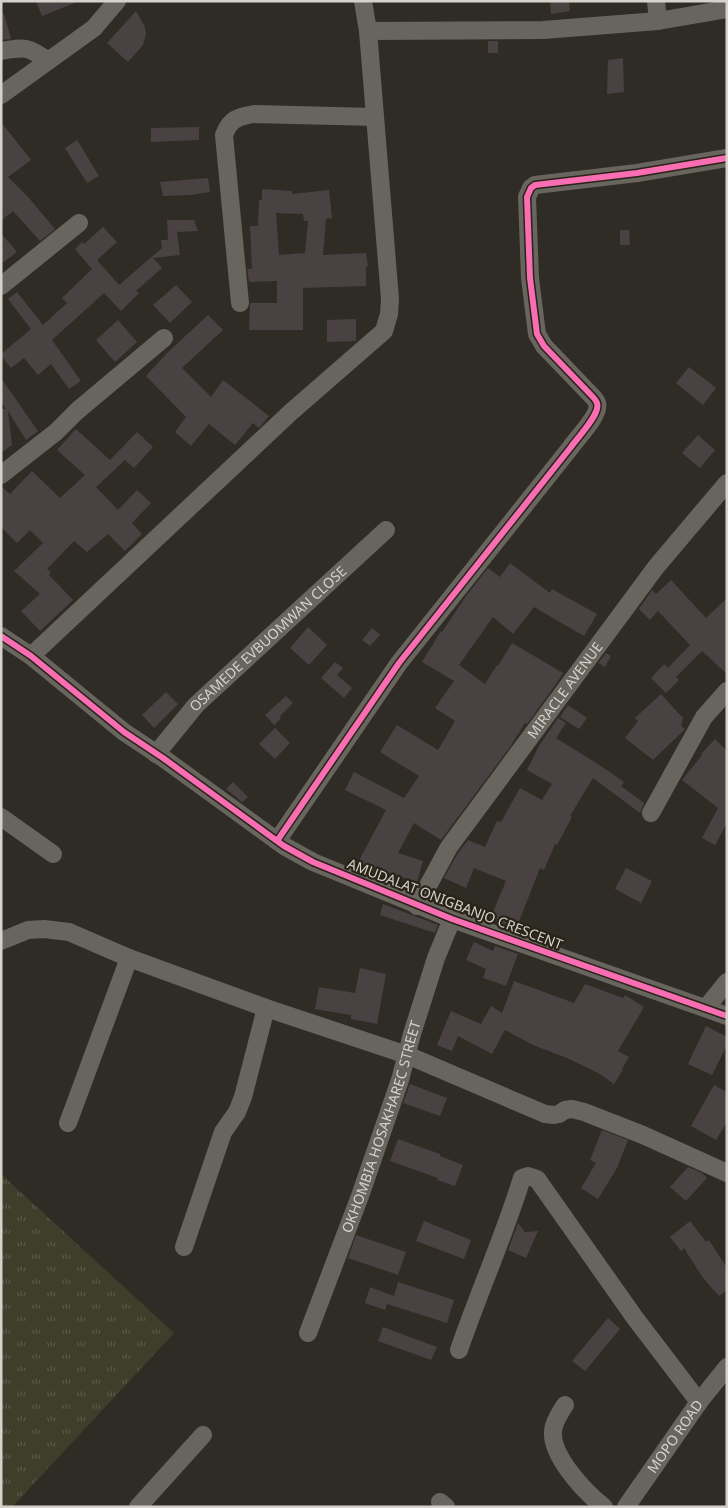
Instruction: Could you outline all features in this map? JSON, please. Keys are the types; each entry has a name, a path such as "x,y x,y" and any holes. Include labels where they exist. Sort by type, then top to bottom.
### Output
{"street":[{"path":"1,95 94,28 117,1"},
{"path":"32,656 40,646 291,412 384,331 389,314 390,299 376,117 368,31 363,1"},
{"path":"656,1 658,21"},
{"path":"368,31 543,30 658,21 727,9"},
{"path":"1,51 26,48 48,61"},
{"path":"240,303 224,135 227,127 237,117 254,114 376,117"},
{"path":"277,841 399,663 595,416 597,403 544,346 537,334 530,278 528,191 535,185 637,173 727,158"},
{"path":"1,286 79,223"},
{"path":"1,475 56,432 77,411 164,338"},
{"name":"MIRACLE AVENUE","path":"417,906 455,839 656,567 727,483"},
{"name":"OSAMEDE EVBUOMWAN CLOSE","path":"156,754 196,705 386,530"},
{"name":"AMUDALAT ONIGBANJO CRESCENT","path":"1,636 32,656 124,732 277,841 313,862 417,906 727,1016"},
{"path":"651,813 704,717 727,691"},
{"path":"1,817 54,854"},
{"name":"OKHOMBIA HOSAKHAREC STREET","path":"308,1333 360,1196 407,1054 436,958 452,919"},
{"path":"1,941 28,930 69,932 130,958 266,1008 407,1054 545,1114 554,1115 572,1109 584,1112 643,1135 727,1174"},
{"path":"68,1123 130,958"},
{"path":"706,1008 727,982"},
{"path":"184,1247 223,1132 237,1112 243,1098 266,1008"},
{"path":"459,1350 512,1210 522,1178 528,1176 536,1179 635,1318 699,1402"},
{"name":"MOPO ROAD","path":"626,1507 640,1484 699,1402 727,1367"},
{"path":"565,1405 553,1427 554,1445 573,1477 592,1498 604,1507"},
{"path":"138,1507 203,1435"}],"green space":[{"path":"1,1174 174,1333 12,1507 1,1507"}],"building":[{"path":"36,1 76,1 77,2 42,16"},
{"path":"550,1 569,1 570,11 551,14"},
{"path":"136,11 145,27 146,34 143,45 128,62 107,43"},
{"path":"1,14 4,14 11,39 1,40"},
{"path":"488,41 498,41 498,53 488,53"},
{"path":"623,58 624,92 607,94 608,60"},
{"path":"1,122 31,160 8,177 55,229 40,241 13,211 1,221"},
{"path":"199,127 199,140 151,142 151,128"},
{"path":"77,140 99,176 87,183 65,148"},
{"path":"208,178 210,192 163,196 160,182"},
{"path":"262,189 292,191 292,194 329,190 332,218 326,219 323,255 366,253 368,266 366,266 366,286 303,288 303,330 249,330 250,303 277,303 277,281 249,282 247,269 252,269 250,226 258,226 259,200 262,200","holes":["276,213 303,214 304,221 308,221 305,253 279,255"]},
{"path":"167,220 194,220 198,231 177,232 180,255 153,258 162,268 136,291 139,293 121,311 104,293 52,340 81,381 69,389 51,364 38,375 24,358 11,368 1,354 31,329 8,299 17,292 43,325 67,303 62,298 92,269 75,249 82,242 84,244 103,227 117,242 97,260 119,285 162,248 161,240 168,240"},
{"path":"620,230 629,230 630,245 620,245"},
{"path":"1,233 17,252 1,264"},
{"path":"176,285 192,302 170,323 153,305"},
{"path":"208,315 223,330 182,368 211,397 223,380 269,416 259,428 253,423 235,445 209,424 191,446 175,432 186,417 146,376 167,353"},
{"path":"356,319 356,341 327,342 327,320"},
{"path":"118,320 137,342 115,362 96,340"},
{"path":"689,367 716,388 703,405 676,383"},
{"path":"1,378 38,431 26,440 8,411 12,445 1,453 1,409 6,409 1,401"},
{"path":"76,429 110,460 137,432 153,447 134,468 125,460 96,487 118,510 137,490 151,503 132,523 142,534 125,551 108,534 87,552 74,541 47,569 51,572 49,575 73,600 40,631 21,611 40,594 14,571 43,543 30,530 17,543 1,527 1,486 10,494 32,471 60,498 85,475 57,450"},
{"path":"698,435 715,450 700,468 682,453"},
{"path":"510,563 550,593 552,589 597,614 584,636 534,607 513,634 493,617 459,665 485,684 512,643 563,673 441,840 414,823 398,853 423,861 417,882 383,871 380,878 355,868 386,810 345,790 354,772 404,798 419,776 380,752 397,725 438,750 455,721 435,708 454,681 422,662 441,631 488,568 500,577"},
{"path":"671,580 706,618 727,598 727,674 702,651 676,677 679,680 666,693 651,678 664,664 668,668 690,645 658,611 650,620 639,609 652,590 656,594"},
{"path":"308,627 327,645 309,665 290,648"},
{"path":"372,628 380,635 370,646 362,640"},
{"path":"606,653 611,656 605,667 598,663"},
{"path":"335,662 343,668 337,675 352,688 344,698 321,678"},
{"path":"166,692 178,704 154,728 142,715"},
{"path":"661,694 683,718 681,726 685,729 653,760 625,738 638,721 635,718"},
{"path":"286,696 293,703 274,725 265,715"},
{"path":"568,705 587,718 579,729 560,717"},
{"path":"558,718 566,723 556,738 624,782 621,786 644,803 640,813 593,778 570,816 572,817 557,845 555,844 544,870 540,868 516,929 490,919 506,881 474,868 466,888 444,878 458,853 468,840 485,847 497,821 501,822 520,788 542,800 552,784 527,770 539,746"},
{"path":"275,728 290,743 275,759 259,744"},
{"path":"715,739 727,751 727,823 715,845 702,838 718,808 682,780 701,754"},
{"path":"233,782 248,797 242,802 226,789"},
{"path":"626,868 652,881 641,903 615,889"},
{"path":"383,904 438,925 435,933 380,915"},
{"path":"474,942 493,951 495,946 518,954 506,986 483,978 486,969 466,960"},
{"path":"360,968 386,974 377,1024 351,1019 351,1015 315,1009 319,987 355,993"},
{"path":"514,981 574,1003 585,984 623,998 625,995 644,1007 618,1051 629,1057 614,1084 600,1074 567,1058 533,1045 505,1030 492,1054 458,1036 452,1051 437,1045 451,1011 481,1024 491,1006 502,1013"},
{"path":"706,1026 727,1037 727,1045 712,1075 688,1064"},
{"path":"410,1084 447,1098 440,1116 403,1103"},
{"path":"714,1085 727,1092 727,1122 716,1140 691,1126"},
{"path":"602,1130 628,1140 617,1168 598,1199 581,1188 596,1163 590,1160"},
{"path":"398,1139 440,1154 440,1156 463,1165 455,1186 390,1161"},
{"path":"688,1167 702,1173 707,1178 686,1201 670,1187"},
{"path":"424,1221 471,1240 464,1259 416,1241"},
{"path":"690,1221 706,1242 709,1240 727,1268 727,1290 719,1296 703,1278 684,1248 681,1251 670,1237"},
{"path":"518,1223 525,1232 538,1231 526,1258 508,1250"},
{"path":"356,1235 406,1252 398,1275 348,1258"},
{"path":"398,1282 454,1300 447,1323 387,1304 385,1310 365,1303 370,1287 394,1296"},
{"path":"608,1318 620,1329 585,1371 572,1361"},
{"path":"383,1327 437,1347 431,1360 378,1341"}],"cycle path":[{"path":"277,841 399,663 583,432 597,408 595,399 544,346 537,334 530,278 527,197 531,188 535,185 637,173 727,158"},
{"path":"1,636 31,656 124,732 284,846 313,862 452,919 727,1016"}]}
